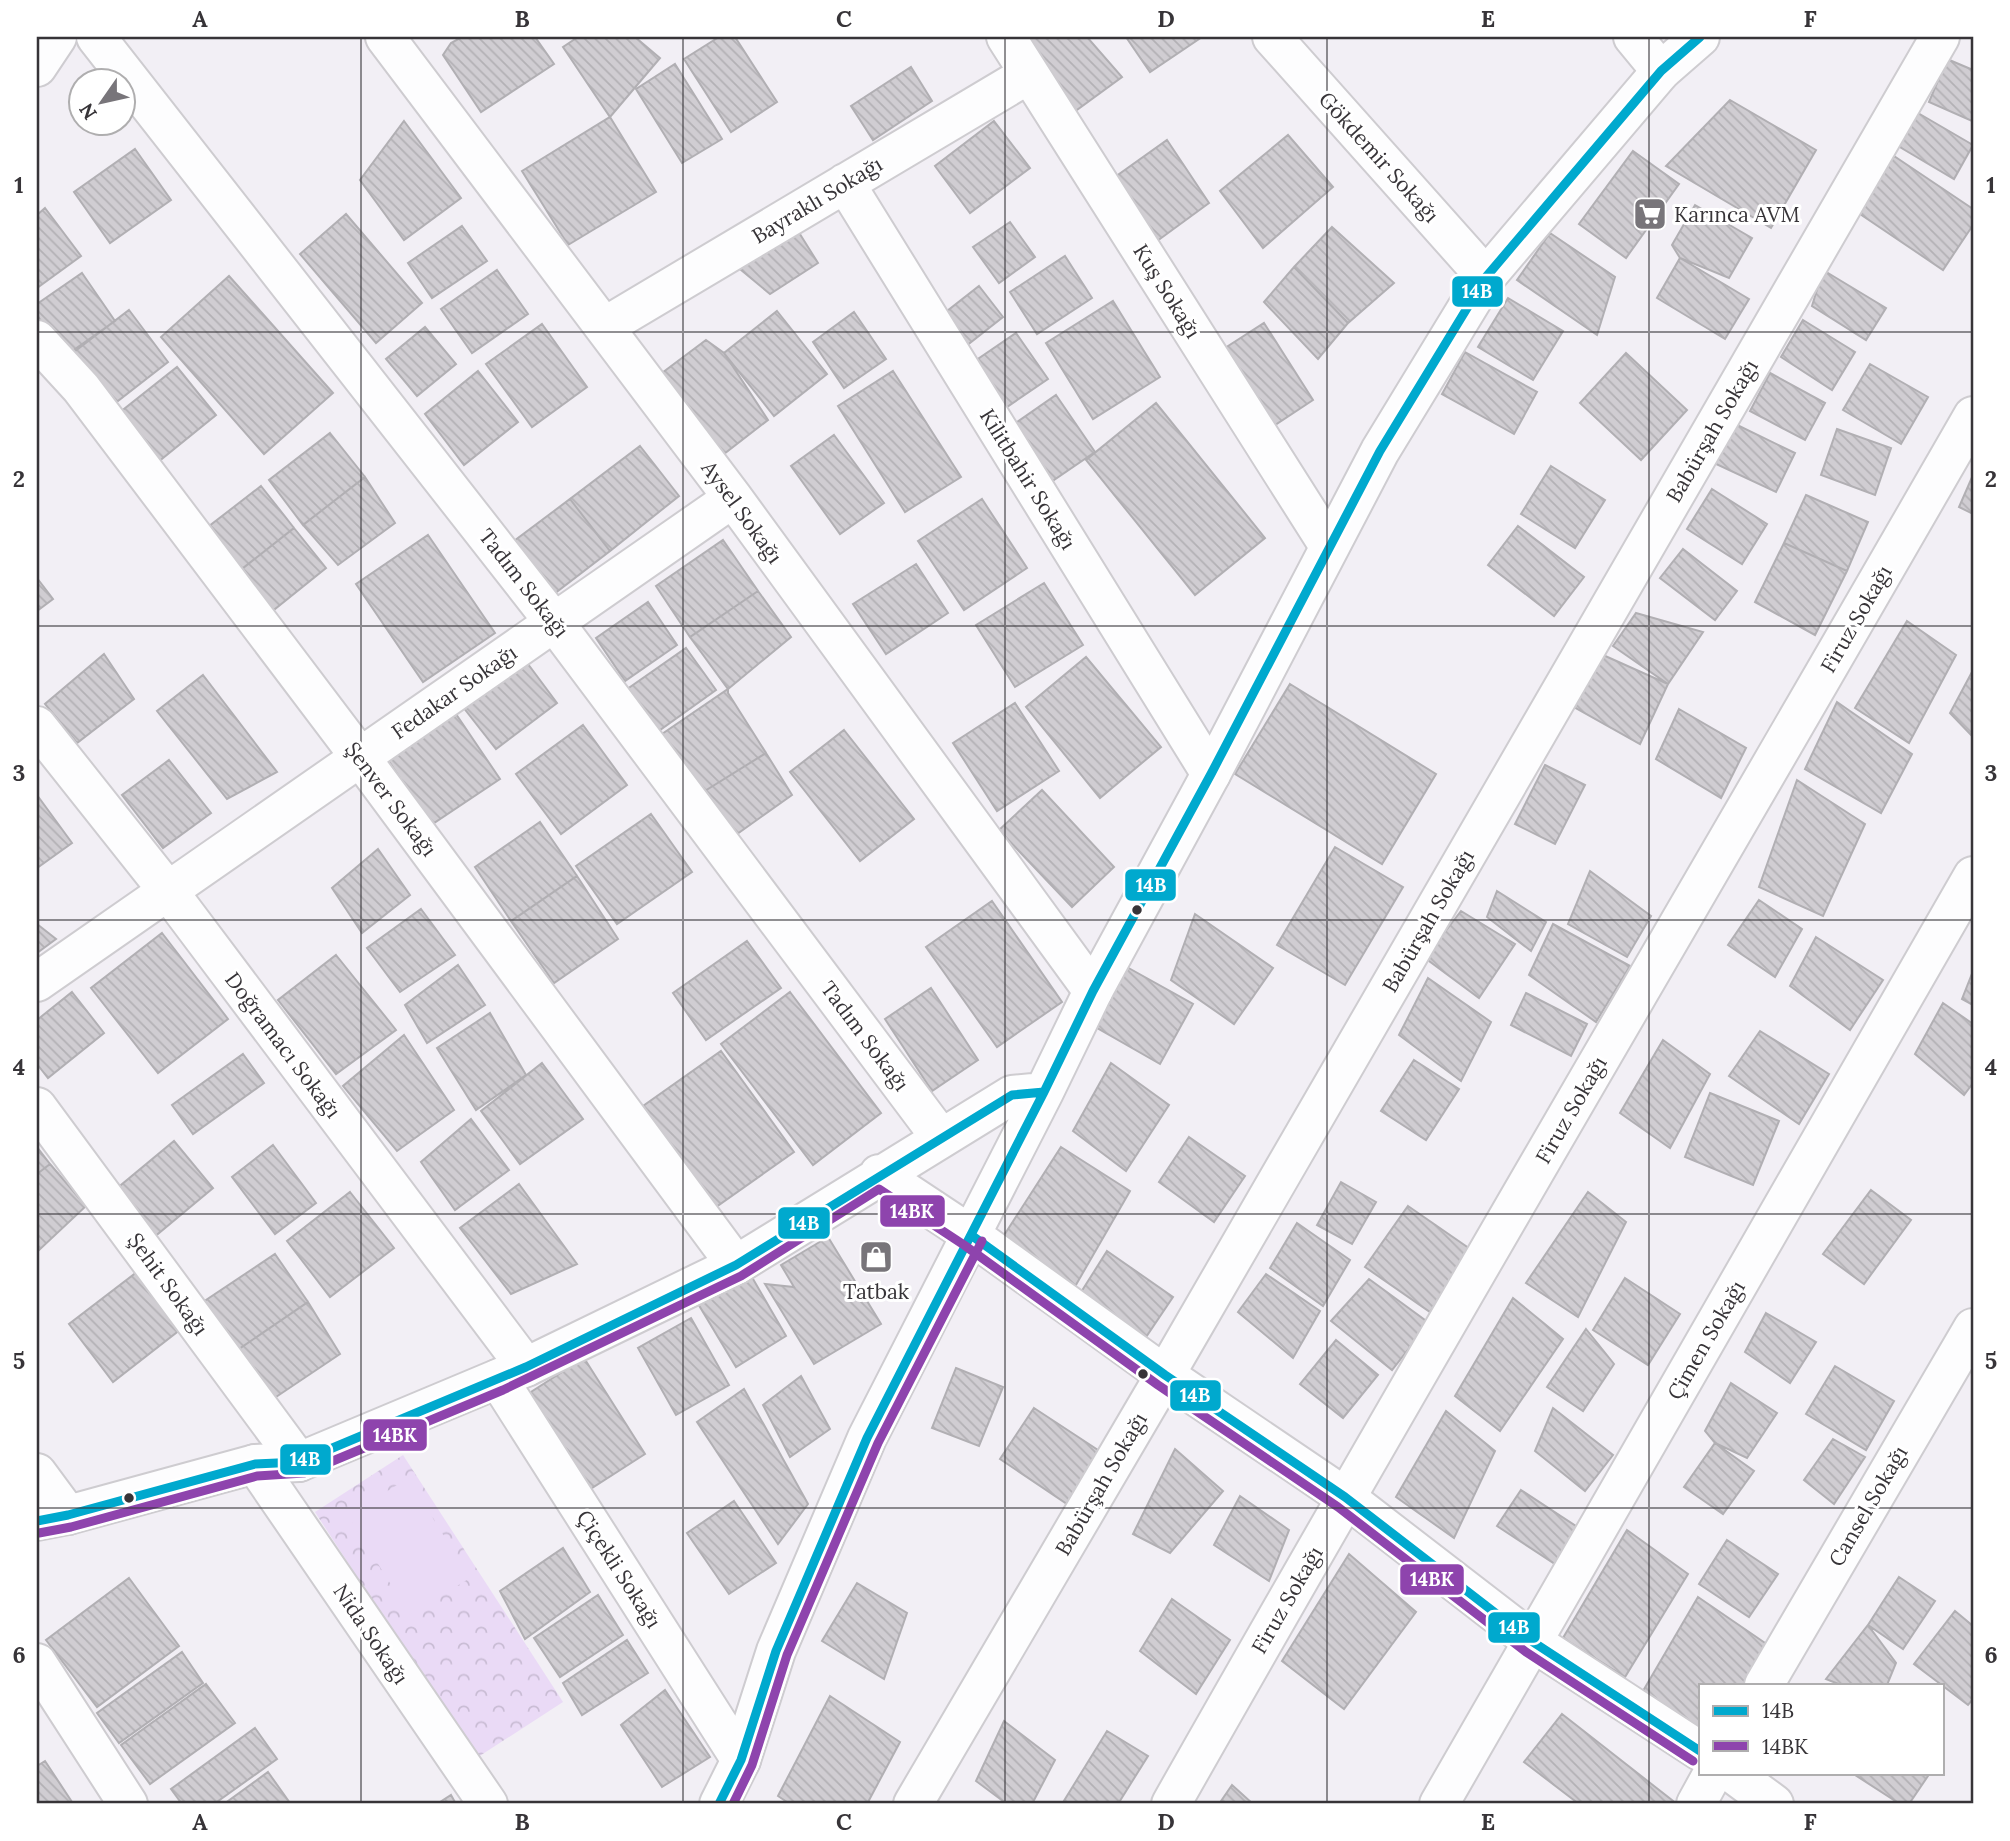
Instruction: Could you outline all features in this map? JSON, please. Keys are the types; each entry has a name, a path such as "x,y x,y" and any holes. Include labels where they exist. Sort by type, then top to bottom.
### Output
{"street":[{"path":"37,67 57,37"},
{"name":"Tadım Sokağı","path":"96,37 554,622 941,1138"},
{"name":"Aysel Sokağı","path":"385,37 733,498 1093,992"},
{"name":"Kuş Sokağı","path":"1006,37 1329,546"},
{"name":"Gökdemir Sokağı","path":"1272,37 1486,277"},
{"path":"1633,37 1661,71"},
{"path":"719,1804 741,1760 776,1651 867,1438 1093,992 1380,451 1486,277 1661,71 1700,37"},
{"name":"Babürşah Sokağı","path":"913,1804 1165,1375 1940,37"},
{"name":"Bayraklı Sokağı","path":"604,327 1029,74"},
{"name":"Kilitbahir Sokağı","path":"845,183 1211,774"},
{"name":"Şenver Sokağı","path":"37,340 81,388 360,757 736,1265"},
{"name":"Firuz Sokağı","path":"1171,1804 1345,1497 1973,416"},
{"name":"Fedakar Sokağı","path":"37,982 733,498"},
{"name":"Doğramacı Sokağı","path":"37,726 168,891 512,1373"},
{"name":"Çimen Sokağı","path":"1439,1804 1973,876"},
{"path":"37,1473 52,1518 255,1464 299,1462 512,1373 736,1265 879,1174 1012,1095 1044,1092"},
{"name":"Şehit Sokağı","path":"37,1107 299,1462"},
{"path":"879,1174 971,1235 1165,1375 1345,1497 1533,1642 1699,1750"},
{"name":"Cansel Sokağı","path":"1765,1684 1973,1328"},
{"name":"Çiçekli Sokağı","path":"512,1373 741,1760"},
{"name":"Nida Sokağı","path":"255,1464 488,1804"},
{"path":"37,1663 128,1804"},
{"path":"1696,1804 1712,1774"},
{"path":"1733,1774 1774,1804"}],"green space":[{"path":"403,1455 563,1702 475,1759 315,1512"},
{"path":"408,1478 470,1578 410,1615 348,1516"}],"building":[{"path":"462,37 535,37 554,64 481,112 443,55 451,43"},
{"path":"578,37 635,37 660,58 610,117 563,47"},
{"path":"719,37 735,37 777,102 731,132 684,59"},
{"path":"1027,37 1087,37 1122,77 1070,115"},
{"path":"1126,37 1202,37 1150,72"},
{"path":"1947,59 1973,70 1972,121 1929,102"},
{"path":"675,64 722,139 682,163 636,89"},
{"path":"911,67 932,101 873,140 851,106"},
{"path":"1730,100 1816,150 1771,228 1666,166"},
{"path":"1918,113 1973,145 1954,179 1898,146"},
{"path":"610,117 656,192 568,245 522,171"},
{"path":"404,121 461,198 404,240 360,180"},
{"path":"994,121 1030,168 970,213 935,166"},
{"path":"1288,135 1333,187 1263,248 1220,191"},
{"path":"1167,140 1209,203 1149,247 1101,187"},
{"path":"135,149 171,200 110,243 74,192"},
{"path":"1633,151 1679,184 1626,258 1579,224"},
{"path":"1894,156 1973,209 1973,225 1943,270 1857,212"},
{"path":"1695,205 1752,238 1729,278 1680,258 1672,245"},
{"path":"45,208 81,256 37,288 37,215"},
{"path":"346,214 422,303 376,343 300,254"},
{"path":"1010,222 1035,257 999,283 973,247"},
{"path":"462,226 487,261 432,298 408,263"},
{"path":"1332,227 1394,283 1348,323 1294,267"},
{"path":"798,231 818,263 770,294 740,269"},
{"path":"1550,233 1615,277 1597,335 1517,280"},
{"path":"1065,256 1092,298 1037,334 1010,292"},
{"path":"1680,258 1749,299 1725,339 1657,298"},
{"path":"1294,267 1348,323 1318,359 1264,302"},
{"path":"497,270 528,314 472,353 441,309"},
{"path":"1823,270 1886,308 1866,340 1812,306"},
{"path":"82,273 115,321 65,356 37,315 37,304"},
{"path":"229,276 333,393 264,454 161,337"},
{"path":"979,286 1003,317 966,346 942,315"},
{"path":"1508,298 1563,331 1533,380 1478,347"},
{"path":"1113,301 1160,377 1093,419 1046,343"},
{"path":"129,310 168,362 114,404 74,352"},
{"path":"777,311 827,374 774,416 724,353"},
{"path":"854,312 886,359 844,388 813,342"},
{"path":"1803,320 1855,352 1832,390 1781,357"},
{"path":"1264,323 1313,400 1275,425 1225,348"},
{"path":"542,324 587,387 532,427 486,364"},
{"path":"425,327 456,364 417,396 386,359"},
{"path":"1016,333 1048,379 1004,409 972,363"},
{"path":"706,340 724,353 768,420 720,457 658,376"},
{"path":"1465,352 1537,392 1514,434 1442,394"},
{"path":"1626,353 1687,410 1641,460 1580,403"},
{"path":"1870,364 1928,397 1901,444 1843,410"},
{"path":"177,367 216,415 158,462 119,413"},
{"path":"478,371 518,422 464,465 425,414"},
{"path":"893,371 961,477 905,512 838,406"},
{"path":"1770,373 1825,403 1805,440 1750,411"},
{"path":"1056,395 1095,452 1048,484 1010,427"},
{"path":"1156,403 1265,538 1195,595 1086,460"},
{"path":"1733,423 1795,453 1776,492 1714,463"},
{"path":"1837,429 1891,448 1875,495 1821,475"},
{"path":"330,433 365,477 303,525 269,480"},
{"path":"834,435 884,503 840,534 791,466"},
{"path":"640,446 679,496 610,551 570,499"},
{"path":"1551,466 1605,500 1575,548 1521,514"},
{"path":"1973,475 1973,514 1959,507"},
{"path":"365,477 395,523 338,565 303,525"},
{"path":"261,486 294,528 238,572 204,530"},
{"path":"1712,489 1767,524 1742,564 1687,529"},
{"path":"1806,495 1868,522 1847,571 1784,543"},
{"path":"570,499 610,551 550,597 510,544"},
{"path":"982,499 1027,568 964,610 918,541"},
{"path":"1518,526 1584,577 1554,616 1488,565"},
{"path":"294,528 326,568 270,613 238,572"},
{"path":"428,535 495,633 423,682 356,584"},
{"path":"723,540 758,591 690,637 656,586"},
{"path":"1784,543 1847,571 1815,635 1755,602"},
{"path":"1683,549 1737,591 1715,620 1660,578"},
{"path":"916,564 948,613 886,654 853,604"},
{"path":"37,578 53,599 37,611"},
{"path":"1044,583 1083,645 1015,687 976,625"},
{"path":"758,591 791,637 728,689 690,637"},
{"path":"648,602 677,645 625,681 596,638"},
{"path":"1636,613 1703,632 1668,684 1613,646"},
{"path":"1907,621 1956,655 1909,743 1855,708"},
{"path":"686,648 716,690 653,735 623,692"},
{"path":"104,654 134,699 77,743 45,704"},
{"path":"1603,655 1668,684 1640,744 1574,707"},
{"path":"1086,657 1161,747 1100,798 1026,707"},
{"path":"525,660 557,703 496,749 463,707"},
{"path":"1973,673 1973,737 1950,713"},
{"path":"203,675 277,772 227,799 157,711"},
{"path":"1290,684 1436,774 1382,864 1235,774"},
{"path":"728,689 766,753 700,794 662,734"},
{"path":"1837,702 1912,754 1881,813 1805,769"},
{"path":"1015,703 1059,771 997,811 953,743"},
{"path":"1679,709 1746,748 1721,798 1656,759"},
{"path":"456,714 500,779 431,825 388,760"},
{"path":"583,725 627,785 561,834 516,774"},
{"path":"844,730 914,819 860,861 790,772"},
{"path":"766,753 792,795 730,839 700,794"},
{"path":"169,760 211,813 163,848 122,795"},
{"path":"1545,765 1585,785 1555,844 1515,824"},
{"path":"1797,780 1865,824 1823,916 1759,887"},
{"path":"1042,790 1114,867 1072,907 999,830"},
{"path":"37,795 72,843 37,868"},
{"path":"651,814 692,872 617,924 576,866"},
{"path":"540,822 577,876 511,921 475,867"},
{"path":"1335,847 1403,887 1345,985 1277,945"},
{"path":"378,849 410,895 362,933 332,888"},
{"path":"1590,871 1651,916 1627,957 1568,924"},
{"path":"577,876 618,939 554,983 511,921"},
{"path":"1497,891 1546,922 1531,951 1487,917"},
{"path":"1759,900 1802,929 1775,977 1728,945"},
{"path":"992,901 1062,1002 997,1047 926,947"},
{"path":"421,909 455,955 400,992 367,948"},
{"path":"1461,911 1515,944 1479,998 1425,958"},
{"path":"1195,914 1273,968 1234,1024 1171,980"},
{"path":"37,924 56,939 37,953"},
{"path":"1553,924 1630,966 1596,1022 1529,975"},
{"path":"162,933 228,1019 158,1073 91,988"},
{"path":"1816,937 1883,980 1850,1030 1790,986"},
{"path":"747,941 781,988 706,1040 673,993"},
{"path":"336,955 396,1030 336,1074 278,1000"},
{"path":"458,965 485,1005 427,1043 405,1005"},
{"path":"1125,966 1193,1004 1160,1064 1092,1025"},
{"path":"1973,971 1973,1005 1962,999"},
{"path":"1428,978 1491,1022 1461,1081 1399,1035"},
{"path":"931,988 978,1060 932,1091 885,1019"},
{"path":"72,992 104,1033 48,1078 37,1064 37,1020"},
{"path":"790,992 881,1113 813,1165 721,1044"},
{"path":"1526,993 1587,1024 1571,1056 1511,1025"},
{"path":"1943,1003 1973,1024 1973,1083 1964,1095 1915,1054"},
{"path":"490,1013 526,1075 476,1110 437,1048"},
{"path":"1760,1031 1829,1074 1799,1124 1729,1076"},
{"path":"404,1035 454,1110 397,1151 343,1086"},
{"path":"1663,1040 1710,1074 1670,1148 1620,1113"},
{"path":"721,1051 794,1152 716,1207 643,1106"},
{"path":"243,1054 264,1083 193,1134 172,1105"},
{"path":"1414,1060 1459,1089 1426,1140 1381,1111"},
{"path":"542,1063 583,1119 520,1164 481,1111"},
{"path":"1111,1063 1169,1105 1126,1171 1073,1131"},
{"path":"1710,1093 1779,1121 1753,1185 1685,1157"},
{"path":"471,1119 509,1170 455,1210 421,1162"},
{"path":"1189,1137 1245,1176 1214,1222 1159,1182"},
{"path":"174,1141 213,1188 153,1238 115,1190"},
{"path":"273,1145 316,1203 275,1234 232,1177"},
{"path":"37,1147 50,1164 37,1174"},
{"path":"1061,1147 1130,1191 1073,1290 1001,1240"},
{"path":"50,1164 86,1206 37,1252 37,1174"},
{"path":"1341,1182 1376,1202 1352,1244 1317,1225"},
{"path":"519,1184 577,1264 511,1294 460,1228"},
{"path":"1871,1190 1911,1220 1864,1284 1823,1254"},
{"path":"350,1192 394,1248 330,1297 287,1241"},
{"path":"1588,1192 1626,1222 1578,1317 1526,1283"},
{"path":"1408,1206 1473,1251 1430,1312 1365,1267"},
{"path":"1297,1223 1350,1260 1323,1306 1270,1268"},
{"path":"828,1237 881,1324 814,1364 765,1284 794,1287 781,1265"},
{"path":"1107,1251 1173,1297 1144,1340 1078,1297"},
{"path":"275,1254 308,1302 236,1351 203,1302"},
{"path":"137,1272 181,1329 113,1382 69,1324"},
{"path":"749,1272 786,1336 736,1367 697,1302"},
{"path":"1266,1274 1320,1311 1293,1358 1238,1312"},
{"path":"1625,1278 1680,1314 1648,1365 1593,1330"},
{"path":"1369,1279 1429,1323 1392,1370 1331,1321"},
{"path":"1513,1298 1563,1339 1500,1431 1455,1396"},
{"path":"308,1302 340,1354 273,1399 236,1351"},
{"path":"1766,1313 1816,1342 1790,1383 1745,1352"},
{"path":"691,1318 729,1385 676,1415 638,1348"},
{"path":"1586,1329 1614,1364 1583,1411 1547,1387"},
{"path":"1336,1340 1378,1375 1343,1418 1300,1384"},
{"path":"584,1358 645,1454 581,1495 520,1399"},
{"path":"1835,1366 1894,1401 1866,1450 1806,1414"},
{"path":"956,1368 1003,1387 979,1446 932,1428"},
{"path":"801,1376 830,1429 790,1457 763,1405"},
{"path":"1731,1383 1777,1413 1747,1458 1715,1443 1705,1431"},
{"path":"744,1389 808,1504 778,1544 697,1422"},
{"path":"1034,1408 1101,1452 1067,1504 1000,1459"},
{"path":"1553,1408 1613,1455 1585,1491 1535,1451"},
{"path":"1446,1411 1495,1451 1454,1538 1396,1497"},
{"path":"1833,1439 1865,1457 1834,1504 1804,1480"},
{"path":"1715,1443 1754,1471 1723,1514 1684,1487"},
{"path":"1175,1449 1223,1491 1170,1553 1133,1534"},
{"path":"1521,1490 1579,1528 1555,1564 1497,1526"},
{"path":"1240,1496 1289,1530 1269,1581 1214,1545"},
{"path":"734,1501 776,1563 729,1594 687,1533"},
{"path":"1627,1530 1688,1574 1625,1677 1563,1638"},
{"path":"1727,1540 1778,1574 1749,1617 1699,1584"},
{"path":"563,1548 590,1592 525,1639 500,1591"},
{"path":"1349,1554 1416,1612 1344,1709 1282,1661"},
{"path":"1899,1577 1935,1601 1903,1649 1868,1625"},
{"path":"129,1578 179,1646 97,1707 46,1640"},
{"path":"857,1583 907,1613 884,1679 822,1641"},
{"path":"598,1595 623,1635 560,1677 534,1638"},
{"path":"1698,1597 1768,1645 1745,1684 1699,1684 1699,1734 1643,1691"},
{"path":"1172,1599 1230,1640 1196,1694 1140,1651"},
{"path":"1955,1611 1973,1626 1973,1699 1968,1705 1944,1684 1914,1664"},
{"path":"1868,1625 1896,1663 1887,1684 1838,1684 1826,1679"},
{"path":"627,1640 648,1673 582,1715 563,1683"},
{"path":"182,1652 203,1683 119,1743 97,1713"},
{"path":"206,1684 235,1723 150,1784 121,1745"},
{"path":"665,1690 710,1757 662,1787 621,1725"},
{"path":"830,1696 900,1742 867,1804 790,1804 778,1796"},
{"path":"1562,1714 1677,1804 1579,1804 1524,1762"},
{"path":"1004,1721 1055,1760 1032,1804 1007,1804 976,1781"},
{"path":"255,1728 277,1759 214,1804 182,1804 171,1789"},
{"path":"1107,1731 1148,1756 1118,1804 1062,1804"},
{"path":"45,1761 72,1802 69,1804 37,1804 37,1766"},
{"path":"268,1772 290,1803 224,1804"},
{"path":"1854,1774 1929,1774 1909,1804 1900,1804"},
{"path":"1232,1785 1253,1804 1219,1804"},
{"path":"451,1795 456,1804 437,1804"}],"transit line":[{"name":"14B","path":"719,1804 741,1760 776,1651 867,1438 1093,991 1211,774 1380,451 1486,277 1661,71 1700,37"},
{"name":"14B","path":"37,1521 255,1464 299,1462 526,1367 736,1265 1012,1095 1044,1092"},
{"name":"14BK","path":"39,1533 71,1527 257,1476 304,1473 503,1390 741,1276 879,1189 964,1245 1158,1385 1338,1507 1526,1652 1693,1761"},
{"name":"14B","path":"971,1235 1165,1375 1345,1497 1533,1642 1699,1750"},
{"name":"14BK","path":"733,1804 752,1765 787,1655 878,1443 982,1241"}],"place":[{"name":"Karınca AVM","path":"1650,214"},
{"name":"Tatbak","path":"876,1257"}]}
